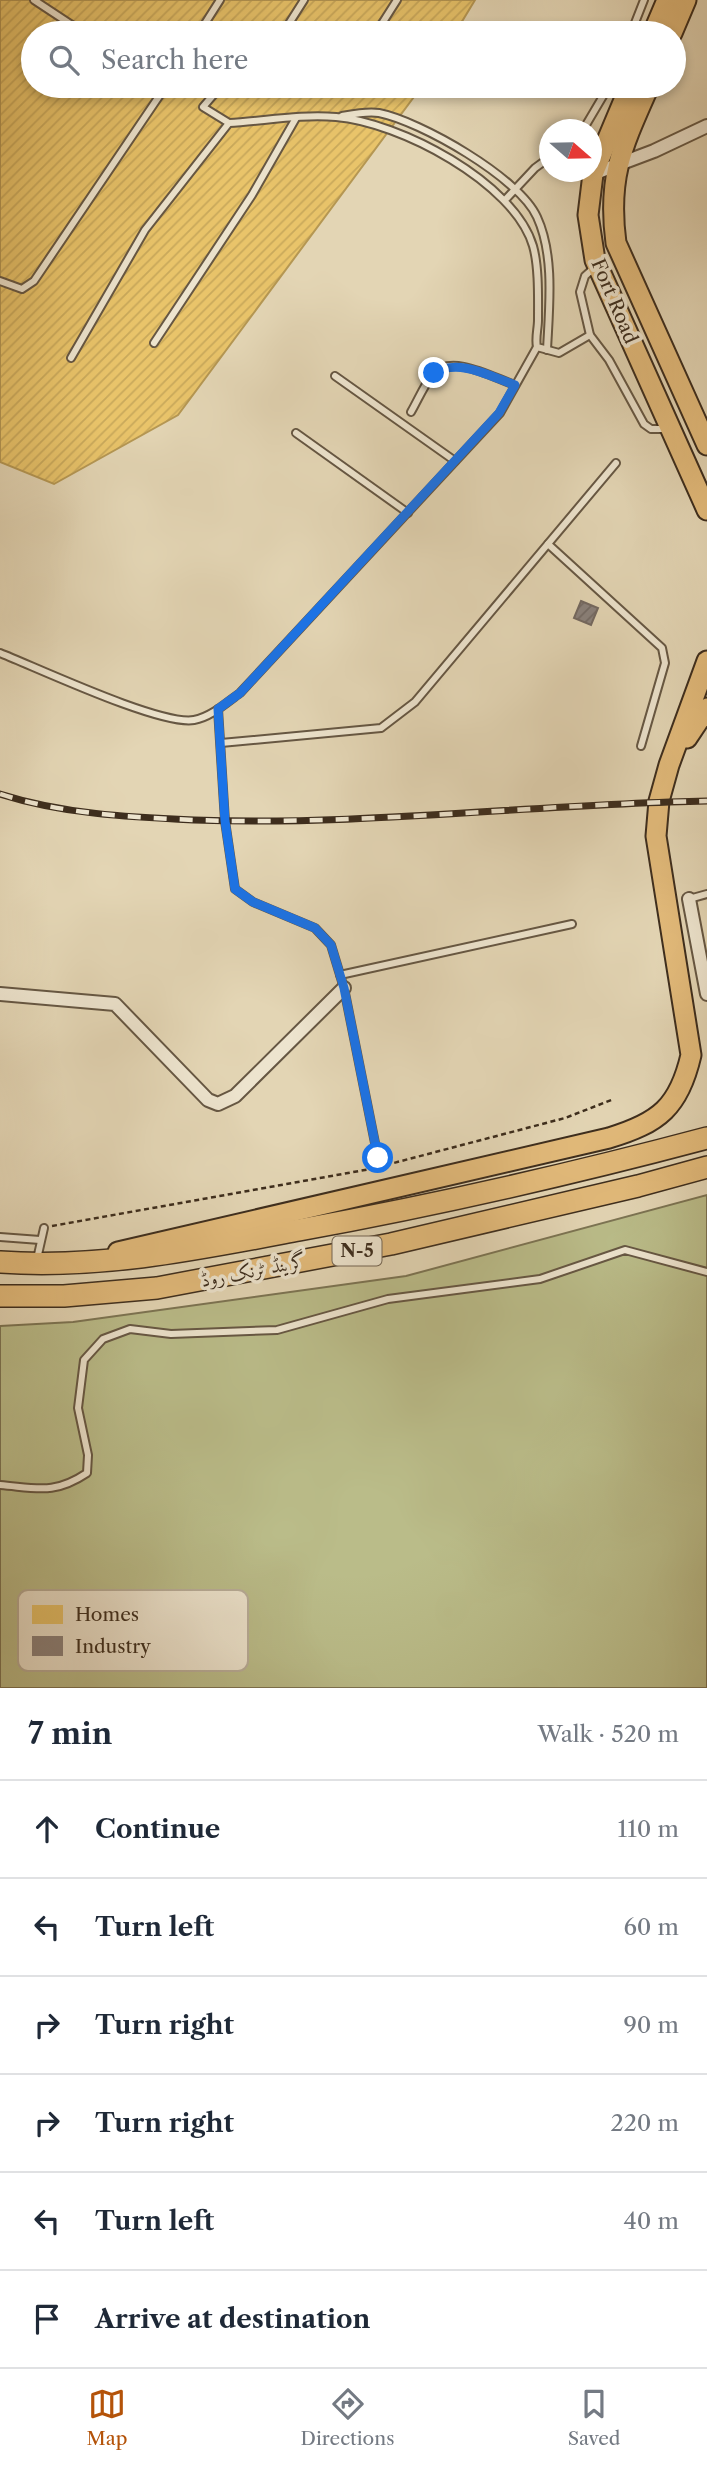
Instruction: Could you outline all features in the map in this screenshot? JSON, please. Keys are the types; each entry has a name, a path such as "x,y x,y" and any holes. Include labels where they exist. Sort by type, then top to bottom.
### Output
{"highway":[{"name":"گرینڈ ٹرنک روڈ","path":"0,1262 35,1265 151,1258 377,1216 707,1138"},
{"name":"گرینڈ ٹرنک روڈ","path":"0,1296 64,1296 157,1288 391,1244 638,1186 707,1167"}],"main road":[{"path":"658,21 667,0"},
{"path":"676,21 686,0"},
{"name":"Fort Road","path":"602,153 625,98"},
{"name":"Fort Road","path":"644,98 616,165 612,213 616,243 707,445"},
{"name":"Fort Road","path":"592,182 588,215 598,265 707,510"},
{"path":"65,1264 609,1138 640,1129 668,1110 684,1086 691,1055 656,836 659,801 669,765 707,661"},
{"path":"669,765 707,708"}],"street":[{"path":"602,170 707,126"},
{"path":"689,899 707,994"},
{"path":"0,994 115,1004 208,1100 218,1104 235,1096 344,988"}],"lane":[{"path":"34,0 66,21"},
{"path":"207,21 220,0"},
{"path":"291,21 304,0"},
{"path":"384,21 397,0"},
{"path":"636,21 644,0"},
{"path":"0,281 22,289 34,281 157,98"},
{"path":"211,98 203,107 229,123 376,112 413,123 518,189 538,219 547,254 547,350"},
{"path":"590,119 602,98"},
{"path":"0,653 167,719 198,720 240,693 499,413 537,347 533,246 516,214 505,200 428,145 336,117"},
{"path":"154,343 252,195 296,118"},
{"path":"71,358 145,230 229,123"},
{"path":"505,200 539,165"},
{"path":"598,265 585,276 580,292 590,335 609,360 644,425 651,429 671,428"},
{"path":"537,347 559,353 590,335"},
{"path":"411,412 434,373 446,366 457,365 515,385"},
{"path":"335,376 455,461"},
{"path":"296,433 408,513"},
{"path":"220,743 380,728 415,702 616,463"},
{"path":"548,544 662,648 665,663 640,746"},
{"path":"218,709 225,821 235,889 253,902 315,928 331,945 344,988 378,1158"},
{"path":"689,899 707,894"},
{"path":"340,975 572,924"},
{"path":"35,1265 44,1228"},
{"path":"0,1237 40,1240"},
{"path":"0,1485 45,1490 69,1485 87,1473 88,1455 78,1408 84,1360 103,1339 130,1329 171,1334 277,1331 388,1299 540,1279 625,1250 707,1272"}],"path":[{"path":"44,1228 365,1172 432,1151 565,1118 614,1099"}],"green space":[{"path":"707,1195 707,1688 0,1688 0,1326 73,1322 406,1276"}],"building: Homes":[{"path":"0,0 475,0 462,21 21,21 21,98 413,98 178,415 54,484 0,462"}],"building: Industry":[{"path":"581,601 598,608 591,625 574,618"}],"railway":[{"path":"0,794 48,806 120,816 258,821 707,801"}],"route":[{"path":"378,1158 344,988 331,945 315,928 253,902 235,889 225,821 218,709 240,693 338,589 499,413 515,385 457,365 446,366 434,373"}]}
